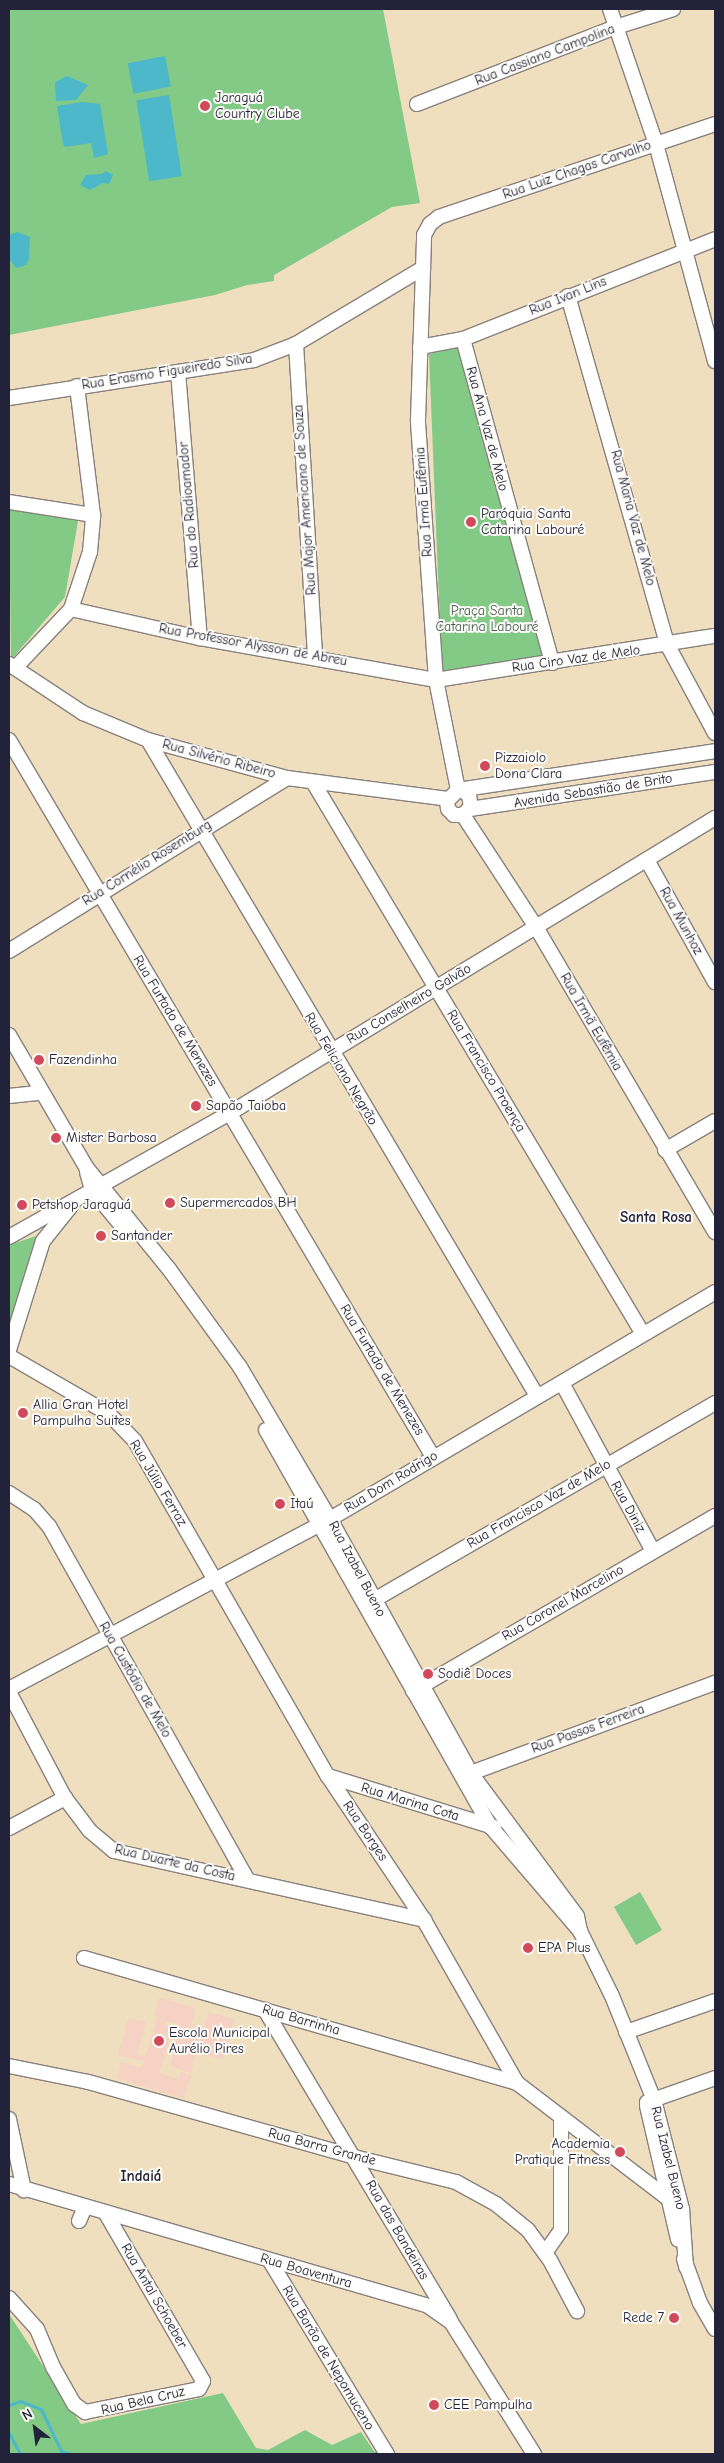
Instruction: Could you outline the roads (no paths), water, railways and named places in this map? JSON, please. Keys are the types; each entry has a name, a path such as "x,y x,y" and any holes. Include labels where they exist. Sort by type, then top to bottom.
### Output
{"street":[{"path":"610,9 656,144 715,360"},
{"name":"Rua Cassiano Campolina","path":"417,104 616,27 673,9"},
{"name":"Rua Luiz Chagas Carvalho","path":"439,217 715,124"},
{"name":"Rua Irmã Eufêmia","path":"439,217 430,224 424,236 418,420 436,680 456,793 471,799 466,812 536,927 665,1150 715,1232"},
{"name":"Rua Ivan Lins","path":"420,348 463,339 685,249 715,239"},
{"name":"Rua Erasmo Figueiredo Silva","path":"9,398 254,360 296,344 423,268"},
{"name":"Rua Maria Vaz de Melo","path":"568,296 667,644 715,733"},
{"name":"Rua Ana Vaz de Melo","path":"463,339 552,663"},
{"name":"Rua Major Americano de Souza","path":"296,344 315,656"},
{"name":"Rua do Radioamador","path":"178,372 200,638"},
{"path":"12,666 72,609 90,552 93,515 77,386"},
{"path":"9,502 93,515"},
{"name":"Rua Professor Alysson de Abreu","path":"72,609 200,638 315,656 436,680"},
{"name":"Rua Ciro Vaz de Melo","path":"436,680 715,636"},
{"name":"Rua Silvério Ribeiro","path":"12,666 83,713 148,740 287,778 313,782 456,793"},
{"name":"Rua Furtado de Menezes","path":"9,740 433,1457"},
{"name":"Rua Feliciano Negrão","path":"148,740 199,830 537,1396"},
{"name":"Avenida Sebastião de Brito","path":"456,793 715,751"},
{"path":"267,772 272,787"},
{"name":"Avenida Sebastião de Brito","path":"466,812 715,772"},
{"name":"Rua Cornélio Rosemburg","path":"9,951 199,830 287,778"},
{"name":"Rua Francisco Proença","path":"313,782 643,1334"},
{"path":"456,793 451,813 466,812"},
{"name":"Rua Conselheiro Galvão","path":"9,1238 25,1227 230,1113 715,818"},
{"name":"Rua Munhoz","path":"647,860 715,982"},
{"name":"Rua Izabel Bueno","path":"9,1035 40,1093 86,1167 96,1187 169,1269 240,1367 465,1775 542,1867 577,1916 580,1931 626,2032 645,2081 682,2209 686,2267"},
{"path":"9,1096 40,1093"},
{"path":"665,1150 715,1121"},
{"path":"9,1350 43,1241 75,1200"},
{"path":"25,1227 34,1227 43,1241"},
{"name":"Rua Dom Rodrigo","path":"9,1691 213,1578 325,1521 715,1292"},
{"name":"Rua Júlio Ferraz","path":"9,1356 109,1414 135,1441 213,1578"},
{"name":"Rua Diniz","path":"562,1383 652,1551"},
{"name":"Rua Francisco Vaz de Melo","path":"369,1602 715,1403"},
{"name":"Rua Custódio de Melo","path":"9,1494 34,1509 49,1526 248,1880"},
{"name":"Rua Coronel Marcelino","path":"416,1689 715,1516"},
{"name":"Rua Borges","path":"213,1578 328,1776 424,1920 518,2083"},
{"name":"Rua Passos Ferreira","path":"465,1775 715,1683"},
{"name":"Rua Duarte da Costa","path":"9,1691 65,1798 90,1831 114,1851 424,1920"},
{"name":"Rua Izabel Bueno","path":"465,1775 479,1817"},
{"name":"Rua Marina Cota","path":"328,1776 479,1817 491,1827 506,1832 533,1862 542,1867"},
{"path":"9,1828 65,1798"},
{"name":"Rua Izabel Bueno","path":"491,1827 580,1931"},
{"name":"Rua Barrinha","path":"84,1958 518,2083"},
{"path":"626,2032 715,2001"},
{"name":"Rua das Bandeiras","path":"265,2010 451,2322"},
{"name":"Rua Barra Grande","path":"10,2065 88,2082 354,2157 456,2182 496,2204 528,2230 545,2253 578,2311"},
{"path":"650,2101 715,2078"},
{"path":"518,2083 682,2209"},
{"name":"Rua Izabel Bueno","path":"650,2101 666,2197 686,2267 700,2304 715,2329"},
{"path":"545,2253 561,2230 561,2117"},
{"path":"9,2119 24,2190"},
{"name":"Rua Boaventura","path":"9,2184 24,2190 428,2306 451,2322 534,2454"},
{"path":"79,2221 85,2207"},
{"name":"Rua Antal Schoeber","path":"105,2212 203,2381"},
{"name":"Rua Barão de Nepomuceno","path":"270,2261 387,2454"},
{"name":"Rua Bela Cruz","path":"9,2298 37,2329 53,2367 79,2409 89,2413 199,2388 203,2381"}],"water":[{"path":"165,56 171,86 134,94 128,63"},
{"path":"67,76 88,85 76,100 56,101 55,82"},
{"path":"169,95 182,176 149,181 136,100"},
{"path":"82,102 100,104 108,154 94,158 91,143 65,147 63,144 57,106"},
{"path":"106,171 113,175 109,184 103,183 90,190 80,185 86,175 102,174"},
{"path":"17,232 30,237 29,259 26,265 16,268 9,259 9,235"}],"waterway":[{"path":"9,2405 20,2401 41,2409 61,2451 71,2454"},
{"path":"9,2433 20,2454"}],"place":[{"name":"Jaraguá Country Clube","path":"205,106"},
{"name":"Paróquia Santa Catarina Labouré","path":"471,522"},
{"name":"Pizzaiolo Dona Clara","path":"485,766"},
{"name":"Fazendinha","path":"39,1060"},
{"name":"Sapão Taioba","path":"196,1106"},
{"name":"Mister Barbosa","path":"56,1138"},
{"name":"Supermercados BH","path":"170,1203"},
{"name":"Petshop Jaraguá","path":"22,1205"},
{"name":"Santander","path":"101,1236"},
{"name":"Allia Gran Hotel Pampulha Suites","path":"23,1413"},
{"name":"Itaú","path":"280,1504"},
{"name":"Sodiê Doces","path":"428,1674"},
{"name":"EPA Plus","path":"528,1948"},
{"name":"Escola Municipal Aurélio Pires","path":"159,2041"},
{"name":"Academia Pratique Fitness","path":"620,2152"},
{"name":"Rede 7","path":"674,2318"},
{"name":"CEE Pampulha","path":"434,2405"}],"district":[{"name":"Santa Rosa","path":"656,1218"},
{"name":"Indaiá","path":"141,2177"}],"park label":[{"name":"Praça Santa Catarina Labouré","path":"487,620"}]}
